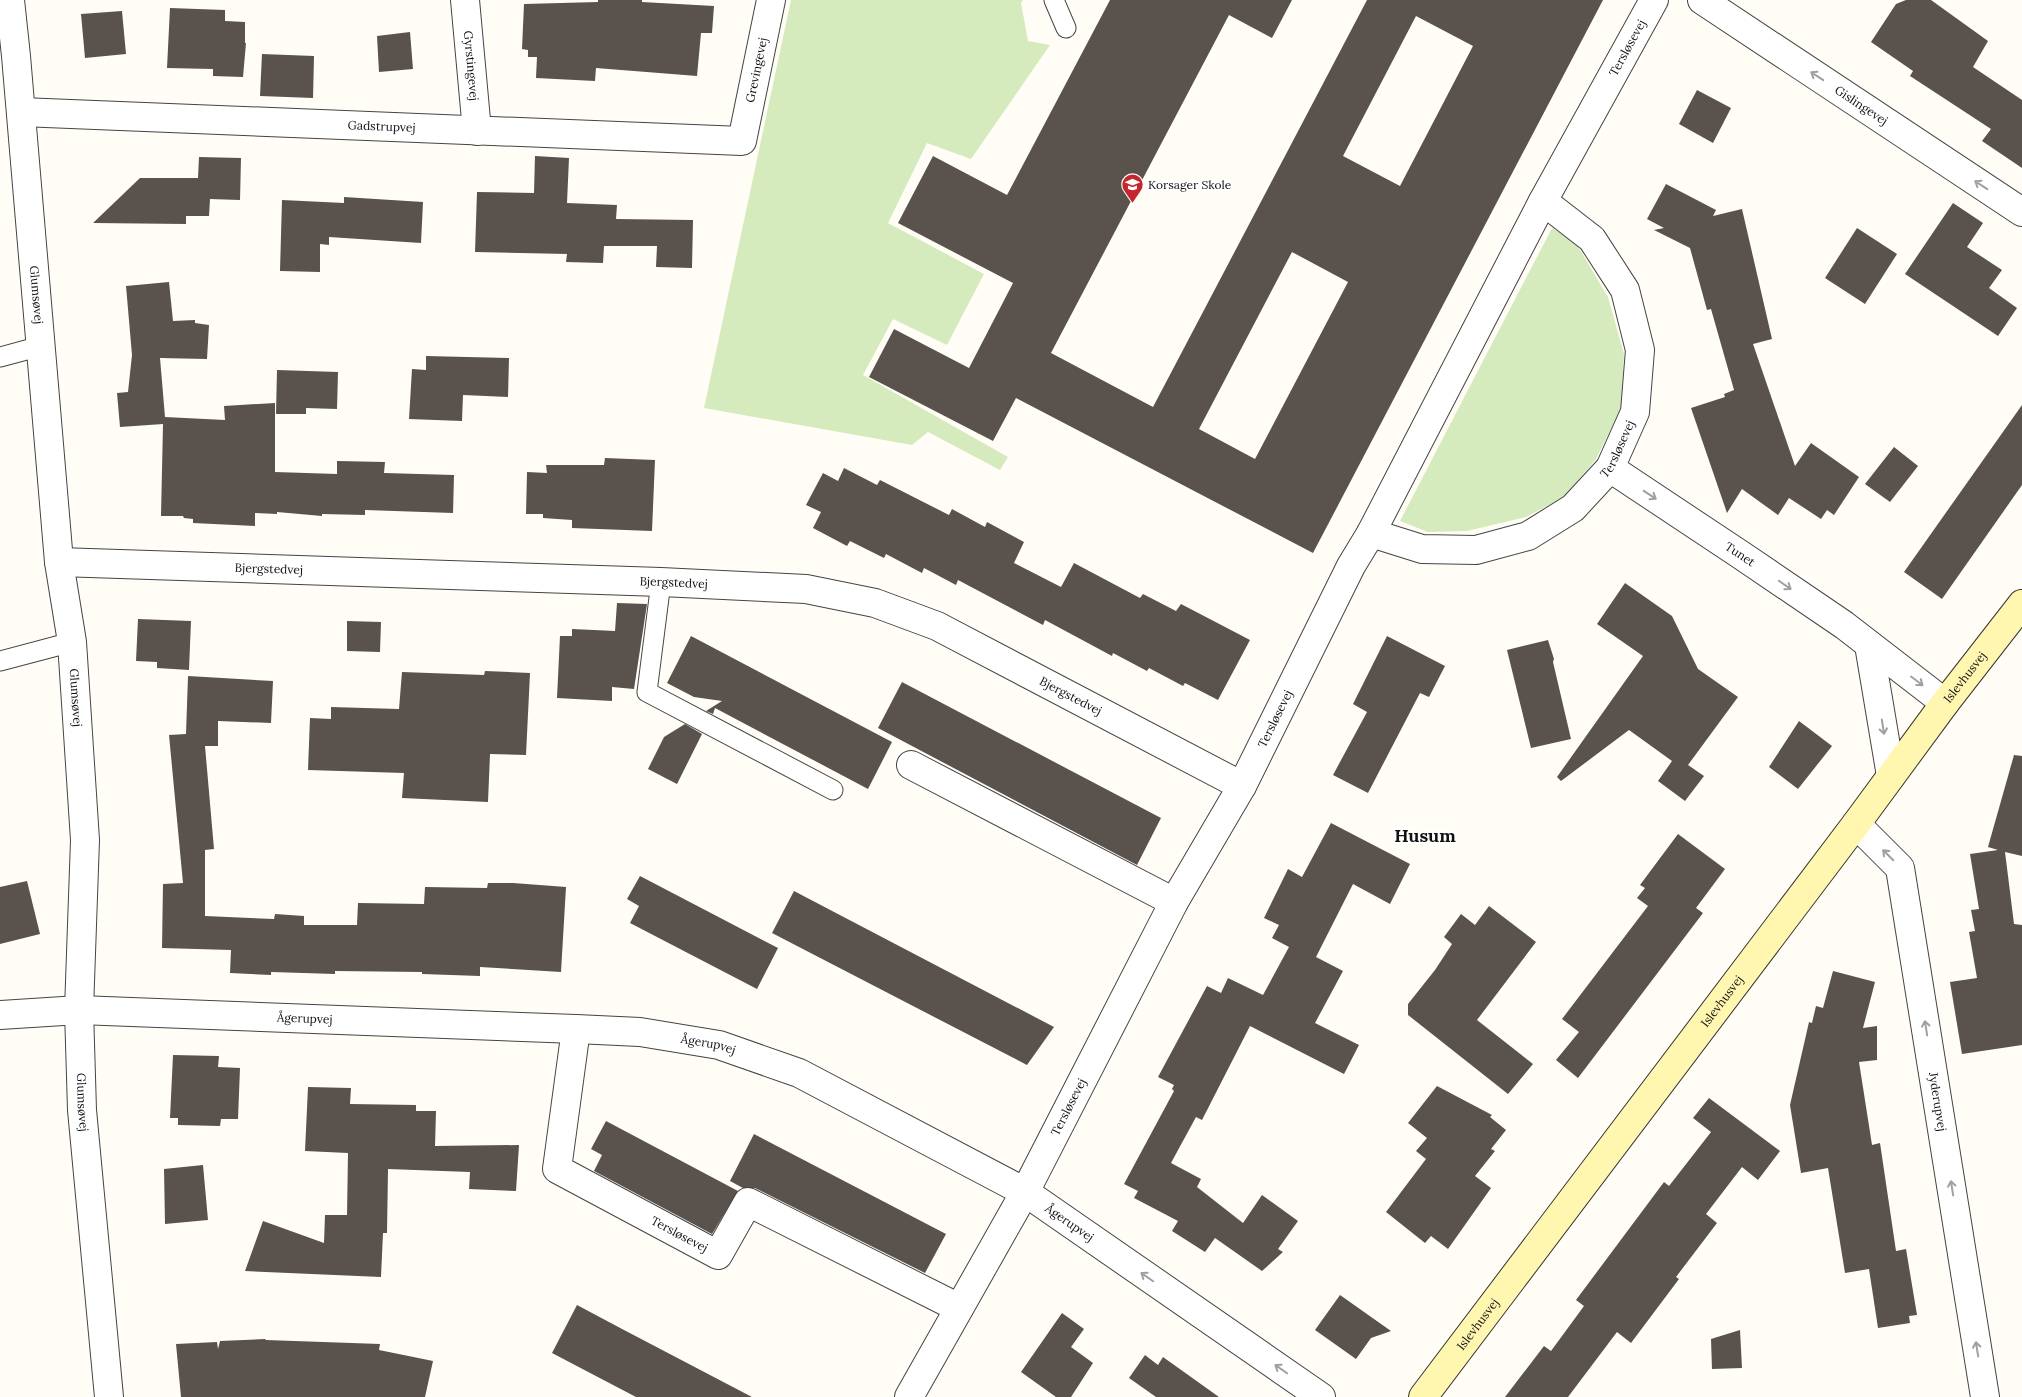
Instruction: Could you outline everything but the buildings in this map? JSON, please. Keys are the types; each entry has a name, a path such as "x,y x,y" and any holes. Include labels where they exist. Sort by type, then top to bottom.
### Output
{"street":[{"name":"Glumsøvej","path":"10,0 8,58 21,112 59,562 72,642 84,840 79,1010 82,1110 109,1397"},
{"name":"Gyrstingevej","path":"466,0 477,131"},
{"name":"Grevingevej","path":"742,141 770,0"},
{"name":"Tersløsevej","path":"909,1397 1025,1192 1174,902 1242,786 1351,566 1371,533 1543,201 1654,0"},
{"name":"Gislingevej","path":"1702,0 2022,212"},
{"name":"Gadstrupvej","path":"21,112 742,141"},
{"name":"Tersløsevej","path":"1371,533 1422,549 1476,550 1528,536 1574,508 1610,468 1635,412 1640,350 1625,290 1592,239 1543,201"},
{"name":"Tunet","path":"1610,468 1741,555 1869,645 1945,703"},
{"name":"Bjergstedvej","path":"59,562 661,582 806,589 875,603 937,626 1242,786"},
{"name":"Islevhusvej","path":"1423,1397 1856,824 1945,703 2022,604"},
{"path":"1869,645 1891,776"},
{"path":"911,765 1174,902"},
{"name":"Jyderupvej","path":"1856,824 1900,868 1985,1397"},
{"name":"Ågerupvej","path":"0,1015 79,1010 576,1029 640,1032 719,1045 790,1070 1025,1192 1321,1397"},
{"name":"Tersløsevej","path":"576,1029 557,1169 718,1255 748,1202 958,1308"}],"lane":[{"path":"1054,0 1066,28"},
{"path":"0,357 41,346"},
{"path":"661,582 647,692 833,790"},
{"path":"0,661 72,642"}],"green space":[{"path":"791,0 1023,0 1021,3 1028,41 1050,45 971,159 927,143 888,223 984,274 947,345 893,319 863,375 1008,457 1000,470 928,432 912,445 704,408"},
{"path":"1552,228 1576,243 1608,297 1624,354 1621,409 1596,459 1564,497 1526,517 1467,531 1428,532 1400,521"}],"place":[{"name":"Korsager Skole","path":"1132,204"}],"district":[{"name":"Husum","path":"1425,836"}]}
